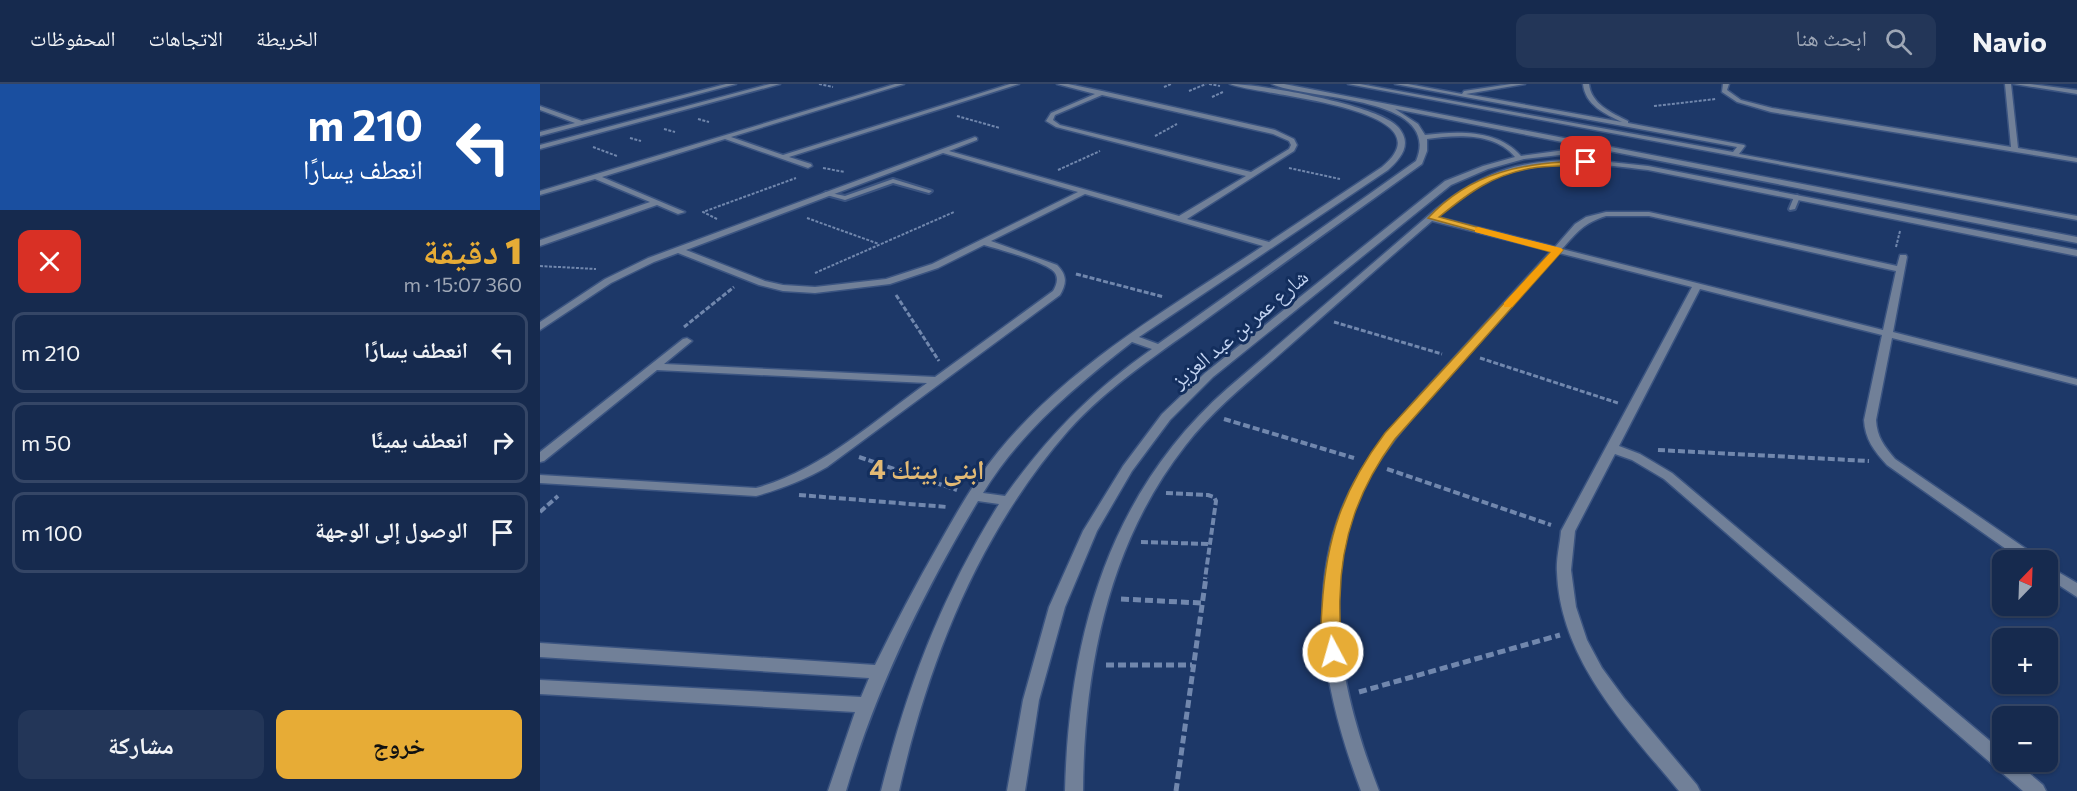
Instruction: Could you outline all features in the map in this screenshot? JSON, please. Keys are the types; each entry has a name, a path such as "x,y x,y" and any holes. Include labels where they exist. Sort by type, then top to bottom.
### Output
{"street":[{"path":"540,134 733,84"},
{"path":"540,147 777,84"},
{"path":"540,193 901,84"},
{"path":"783,158 1016,84"},
{"path":"1060,84 1275,132 1292,140 1294,145 1292,150 1179,220"},
{"path":"837,791 866,705 924,582 966,508 1003,454 1066,390 1131,338 1360,186 1387,166 1401,150 1399,133 1393,125 1359,111 1233,84"},
{"path":"1275,84 2077,240"},
{"path":"1351,84 2077,218"},
{"path":"1398,84 1742,146 1735,154"},
{"path":"1459,95 1522,84"},
{"path":"1586,84 1591,99 1604,110 1638,128"},
{"path":"1726,84 1724,91 1732,98 1771,110 2077,159"},
{"path":"2008,84 2014,150"},
{"path":"2017,84 2077,90"},
{"path":"2042,84 2077,90"},
{"path":"1102,93 1053,114 1049,121 1058,126 1252,175"},
{"path":"1379,104 1408,119 1424,137 1458,134 1492,140 1506,145 1515,151 1519,158"},
{"path":"540,108 582,123"},
{"path":"540,154 683,113 677,111"},
{"path":"540,116 570,126"},
{"path":"724,137 808,166"},
{"name":"شارع عمر بن عبد العزيز","path":"890,791 922,673 947,612 994,522 1064,429 1096,398 1160,348 1419,162 1424,153 1424,137"},
{"path":"540,327 627,271 975,139"},
{"name":"شارع عمر بن عبد العزيز","path":"1016,791 1031,700 1057,607 1090,531 1127,469 1166,417 1209,375 1448,183 1483,167 1519,158 1550,152 1604,148"},
{"path":"942,151 1270,245"},
{"path":"1074,791 1074,742 1084,664 1100,598 1121,541 1147,492 1175,450 1206,413 1316,316 1472,187 1493,176 1533,166 1557,163 1596,163 1648,168 2077,253"},
{"path":"594,176 681,212"},
{"path":"1360,186 1378,192"},
{"path":"678,250 762,283 783,288 815,290 887,282 928,269 1084,192"},
{"path":"1861,210 1865,199"},
{"path":"540,243 657,202"},
{"path":"1370,791 1356,756 1340,698 1330,630 1332,571 1343,520 1370,463 1390,436 1578,226 1589,219 1616,213 1650,214 1902,263 1870,420 1871,433 1891,462 1907,475 2017,550"},
{"path":"1432,218 2077,382"},
{"path":"540,479 756,492 780,486 803,476 841,451 1057,293 1062,284 1062,276 1058,269 1050,264 984,242"},
{"path":"1337,273 1360,280"},
{"path":"1691,791 1608,691 1588,659 1567,609 1563,555 1568,531 1697,286"},
{"path":"1131,338 1160,348"},
{"path":"540,458 687,341"},
{"path":"654,367 938,380"},
{"path":"1612,448 1636,457 1668,476 1992,753"},
{"path":"975,496 1010,501"},
{"path":"2058,578 2077,591"},
{"path":"540,650 880,672"},
{"path":"542,688 866,705"},
{"path":"2015,772 2037,791"}],"lane":[{"path":"826,194 844,198 893,181 929,192"},
{"path":"1792,208 1797,197"}],"path":[{"path":"819,84 832,87"},
{"path":"1164,87 1171,84"},
{"path":"1189,91 1206,84"},
{"path":"1654,106 1732,98"},
{"path":"933,110 1000,128"},
{"path":"1135,146 1197,115"},
{"path":"1038,179 1120,142"},
{"path":"1270,164 1360,186"},
{"path":"819,170 832,168 866,179"},
{"path":"738,227 703,212 797,178"},
{"path":"783,210 879,244"},
{"path":"815,273 954,212"},
{"path":"1895,244 1901,229"},
{"path":"540,266 627,271"},
{"path":"1058,269 1186,303"},
{"path":"687,341 678,338 678,332 747,277"},
{"path":"887,282 936,354 940,370 938,380"},
{"path":"1316,316 1462,356 1631,408"},
{"path":"1647,450 1891,462"},
{"path":"841,451 975,496"},
{"path":"1147,492 1208,495 1214,497 1216,501 1176,791"},
{"path":"791,495 966,508"},
{"path":"1121,541 1210,544"},
{"path":"1100,598 1201,603"},
{"path":"1340,698 1575,631"},
{"path":"1084,664 1192,666"}],"slow traffic":[{"path":"1478,230 1558,250 1508,305"}],"district":[{"name":"ابنى بيتك 4","path":"927,470"}],"route":[{"path":"1333,652 1330,630 1332,571 1343,520 1370,463 1390,436 1558,250 1432,218 1472,187 1493,176 1533,166 1586,162"}]}
